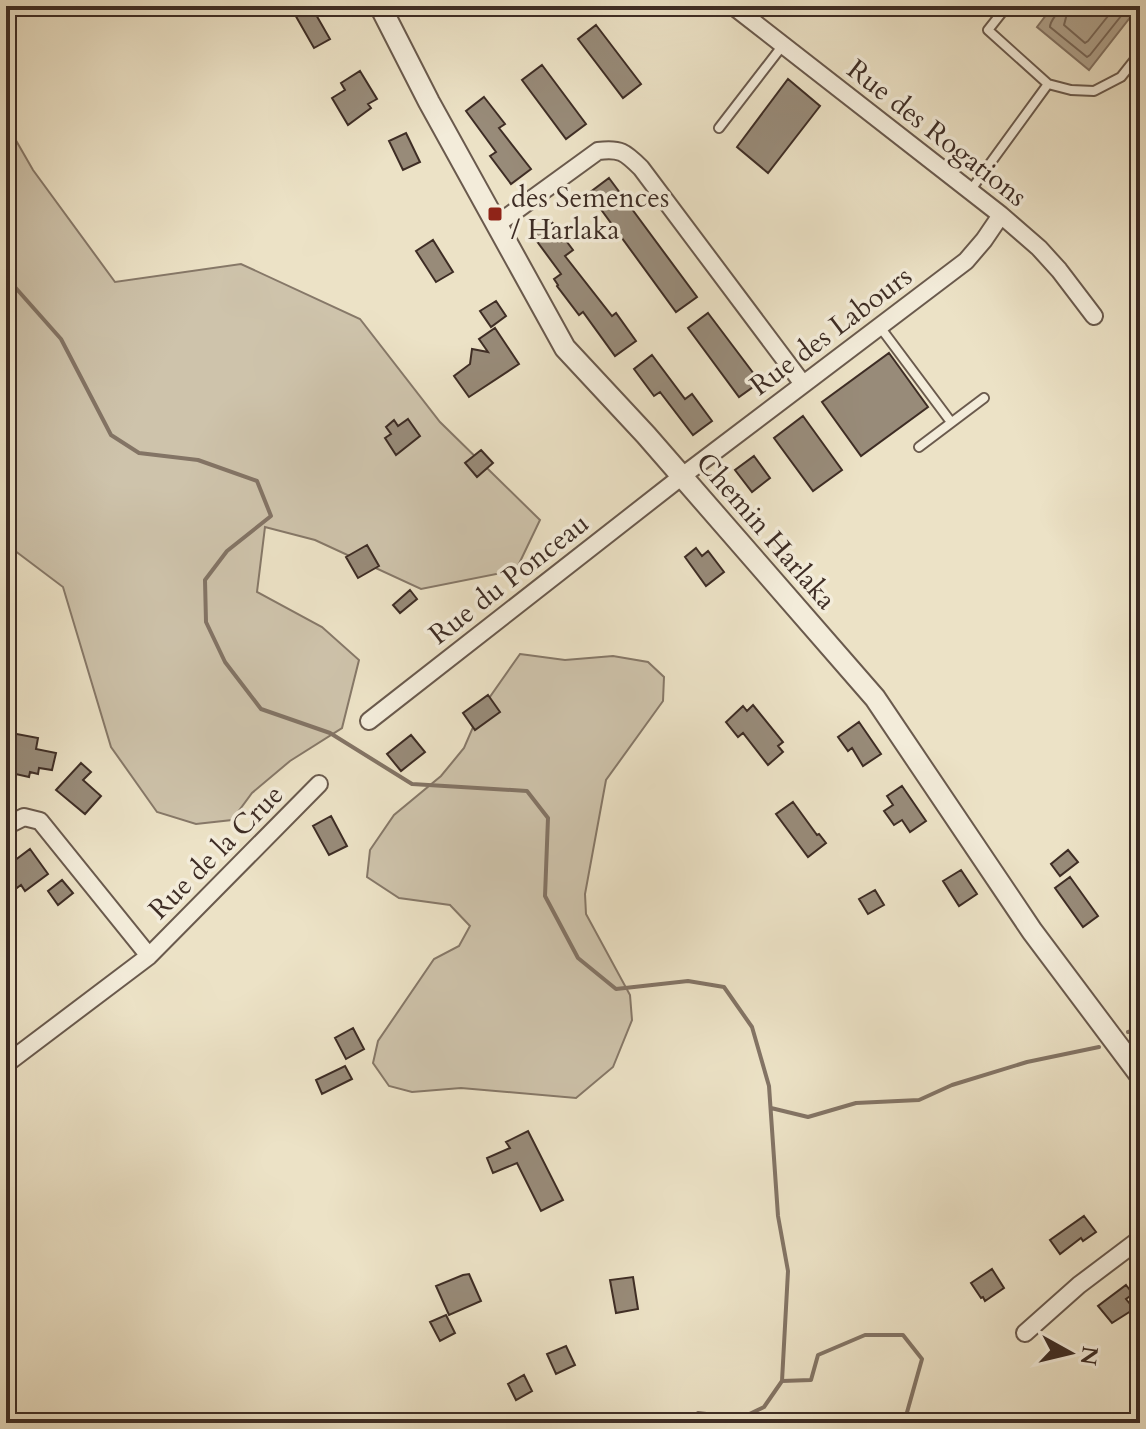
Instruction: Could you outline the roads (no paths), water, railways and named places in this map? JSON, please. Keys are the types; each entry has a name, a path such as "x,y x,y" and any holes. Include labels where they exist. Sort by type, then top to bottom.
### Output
{"street":[{"name":"Chemin Harlaka","path":"380,6 429,102 565,348 646,435 875,698 1032,931 1140,1075"},
{"name":"Rue des Rogations","path":"733,6 1001,215 1039,248 1094,316"},
{"path":"496,225 598,151 614,149 628,155 641,168 803,384"},
{"name":"Rue des Labours","path":"681,477 966,261 1001,215"},
{"name":"Rue du Ponceau","path":"369,721 681,477"},
{"name":"Rue de la Crue","path":"6,1064 149,956 319,784"},
{"path":"6,826 24,817 40,821 149,956"},
{"path":"1025,1333 1079,1285 1140,1239"}],"lane":[{"path":"1007,6 988,30 1048,84 1071,90 1094,91 1121,77 1140,53"},
{"path":"719,128 783,45"},
{"path":"970,192 1048,84"},
{"path":"879,326 951,422"},
{"path":"919,447 984,398"}],"water":[{"path":"1053,6 1139,6 1089,70 1037,27"}],"waterway":[{"path":"6,277 61,339 111,435 139,453 198,460 257,481 271,516 227,551 205,580 206,622 225,662 261,709 330,733 412,784 527,791 548,818 545,896 578,958 616,989 688,981 724,987 752,1027 769,1086 778,1216 788,1271 782,1381 764,1407 741,1418 698,1413 693,1423"},
{"path":"1128,1032 1140,1029"},
{"path":"771,1108 808,1117 856,1103 919,1100 952,1085 1027,1062 1099,1047"},
{"path":"782,1381 811,1380 818,1355 865,1335 903,1335 922,1359 904,1423"}],"place":[{"name":"des Semences / Harlaka","path":"495,214"}]}
